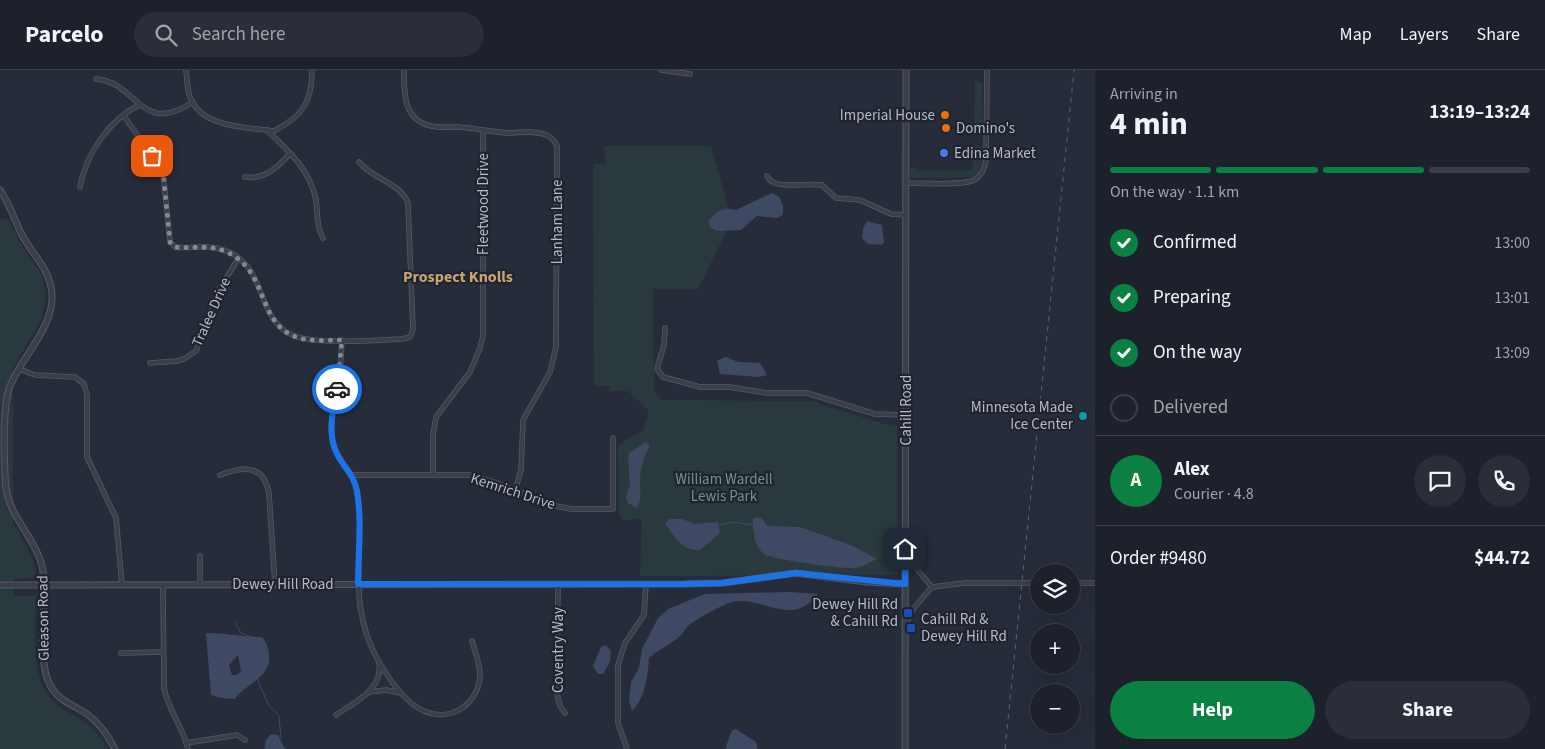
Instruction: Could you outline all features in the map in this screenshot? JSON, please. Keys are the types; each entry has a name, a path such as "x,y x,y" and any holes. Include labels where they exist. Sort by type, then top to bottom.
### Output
{"street":[{"path":"186,70 188,90 200,112 214,120 274,131 305,107 311,91 312,70"},
{"name":"Lanham Lane","path":"404,70 406,101 412,115 418,120 432,127 545,134 554,141 557,150 556,347 550,372 523,420 521,470 515,490"},
{"path":"661,70 690,74"},
{"name":"Cahill Road","path":"905,749 906,70"},
{"path":"906,183 966,183 973,181 982,172 986,160 987,70"},
{"path":"96,79 104,80 120,87 147,110 164,114 181,110 193,102"},
{"path":"80,187 84,171 95,147 112,127 139,105"},
{"path":"124,116 163,172 170,242 175,247 216,248 238,259 256,279 270,314 281,328 289,334 306,339 402,339 410,337 413,330 408,203 400,191 366,171 359,162"},
{"path":"267,130 290,153 309,178 316,202 317,228 323,238"},
{"name":"Fleetwood Drive","path":"433,474 433,435 436,418 470,372 483,336 483,130"},
{"path":"245,177 256,177 270,172 290,153"},
{"path":"767,176 769,180 776,184 822,186 836,198 860,200 891,214 906,215"},
{"name":"Gleason Road","path":"0,190 11,208 20,231 43,263 52,294 49,316 9,388 7,397 6,490 12,507 41,562 44,586 44,661 48,680 57,696 95,721 115,749"},
{"name":"Tralee Drive","path":"150,363 184,359 196,351 220,288 238,259"},
{"path":"665,328 664,345 657,369 663,377 700,387 729,387 767,393 807,393 875,414 906,415"},
{"path":"336,715 369,692 379,674 378,660 363,619 358,584 358,505 353,475 338,455 332,438 332,415 341,370 342,340"},
{"path":"19,369 35,375 74,377 84,384 87,395 87,457 116,518 122,585"},
{"name":"Kemrich Drive","path":"353,475 433,474 482,478 556,506 578,509 612,509 612,438"},
{"path":"220,475 240,468 254,471 265,480 269,494 275,584"},
{"path":"905,549 915,567 932,587"},
{"path":"200,556 200,584"},
{"name":"Dewey Hill Road","path":"0,585 558,585 723,583 796,573 905,584"},
{"path":"905,626 913,609 932,587 965,583 1030,583"},
{"path":"1080,583 1095,583"},
{"path":"627,749 618,723 618,665 625,643 644,615 646,584"},
{"path":"163,585 163,652 166,699 188,749"},
{"name":"Coventry Way","path":"558,585 558,694 560,706 564,713"},
{"path":"378,660 403,694 415,706 432,714 449,714 465,707 476,693 480,675 472,641"},
{"path":"121,653 163,652"},
{"path":"369,692 386,690 403,694"},
{"path":"186,743 237,735 246,740"}],"green space":[{"path":"975,81 982,83 982,132 980,134 974,133"},
{"path":"975,145 982,147 982,160 979,172 973,177 912,178 910,176 909,169 917,167 917,171 973,170 973,148"},
{"name":"William Wardell Lewis Park","path":"604,146 711,146 732,220 698,289 653,289 654,392 662,400 817,401 817,403 884,424 897,425 898,575 640,576 642,519 623,520 619,515 618,445 643,430 649,411 628,391 610,391 610,386 594,386 593,164 605,164"},
{"path":"0,219 8,219 19,241 41,274 46,292 42,318 13,368 13,523 32,557 37,578 14,579 14,596 36,596 36,657 38,672 43,686 51,698 62,708 94,730 107,749 0,749"}],"water":[{"path":"772,193 782,201 783,215 777,218 757,216 741,230 716,231 710,227 709,221 717,212 727,209 736,210"},
{"path":"867,221 882,225 884,242 882,245 868,244 862,238 863,228"},
{"path":"726,357 738,362 760,363 767,375 759,377 720,374 717,361"},
{"path":"646,442 650,446 640,476 640,498 637,508 628,503 626,497 630,485 628,458 629,453"},
{"path":"753,518 762,518 767,526 800,527 853,546 877,559 859,567 846,568 769,556 764,554 758,547 753,532"},
{"path":"670,519 682,519 695,524 718,522 720,533 700,550 688,548 675,538 665,523"},
{"path":"789,592 818,594 808,604 798,609 787,610 743,601 732,602 703,616 688,626 678,638 649,658 647,679 643,693 632,711 629,700 631,682 639,668 642,649 658,618 668,609 705,594"},
{"path":"206,633 262,637 267,645 269,663 262,674 235,699 211,695","holes":["238,655 241,671 237,675 232,675 229,665"]},
{"path":"606,645 611,651 610,662 603,674 598,674 593,666 601,647"},
{"path":"736,729 756,742 758,749 725,749 732,730"},
{"path":"271,734 278,735 285,749 264,749 266,740"}],"waterway":[{"path":"719,525 732,522 752,525"},
{"path":"235,622 241,633 254,638"},
{"path":"257,678 268,704 279,716 281,739"}],"railway":[{"path":"1005,749 1074,70"}],"way so far":[{"path":"152,156 163,172 170,242 175,247 216,248 226,251 243,262 256,279 266,306 275,322 289,334 306,339 342,340 341,370 337,389"}],"place":[{"name":"Imperial House","path":"945,115"},
{"name":"Domino's","path":"946,128"},
{"name":"Edina Market","path":"944,153"},
{"name":"Minnesota Made Ice Center","path":"1083,416"},
{"name":"Dewey Hill Rd & Cahill Rd","path":"908,613"},
{"name":"Cahill Rd & Dewey Hill Rd","path":"911,628"}],"district":[{"name":"Prospect Knolls","path":"458,276"}],"route":[{"path":"337,389 332,415 332,438 338,455 353,475 358,493 358,584 685,584 723,583 763,576 796,573 856,581 905,584 905,549"}]}
